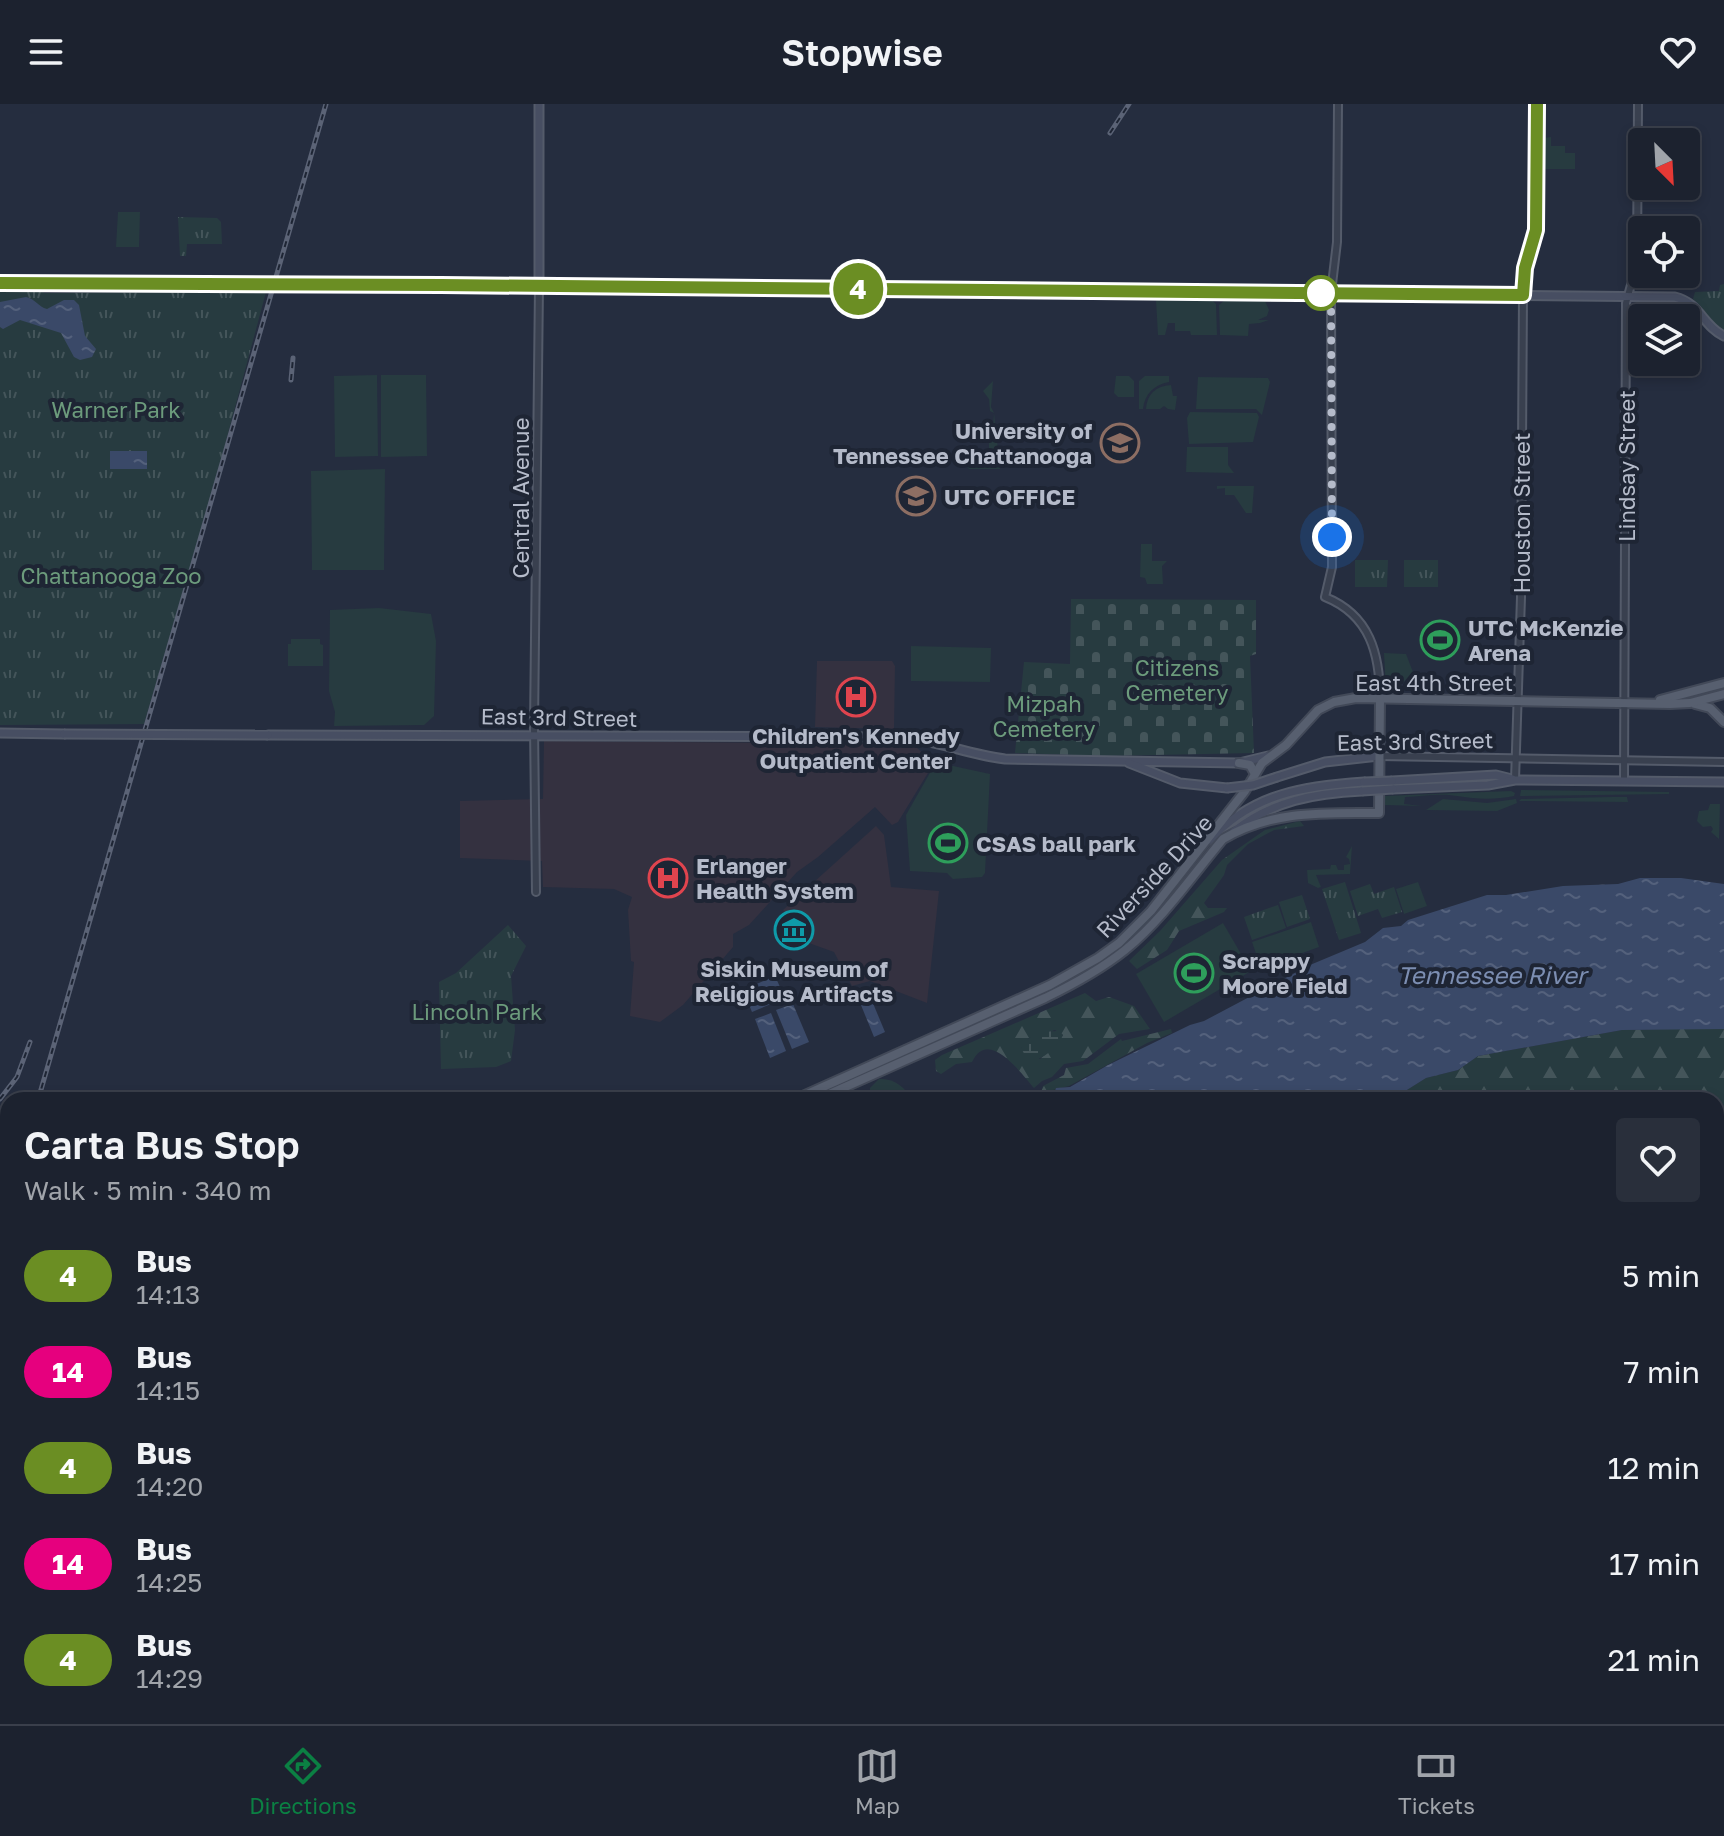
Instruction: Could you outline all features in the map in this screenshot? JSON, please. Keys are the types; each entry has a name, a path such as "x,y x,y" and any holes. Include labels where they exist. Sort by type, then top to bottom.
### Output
{"main road":[{"name":"Central Avenue","path":"539,104 539,286"},
{"path":"0,283 1628,296 1685,299 1700,312 1713,330 1724,336"},
{"name":"East 4th Street","path":"1651,702 1724,683"},
{"name":"East 4th Street","path":"1239,763 1267,757 1281,749 1311,716 1344,699 1690,703 1724,694"},
{"path":"1223,839 1251,825 1290,814 1379,813 1380,699"},
{"path":"1690,703 1710,708 1724,722"},
{"name":"East 3rd Street","path":"0,733 902,737 934,741 996,758 1239,763"},
{"path":"1196,857 1249,786 1262,763 1281,749"},
{"name":"East 3rd Street","path":"1115,761 1180,783 1227,788 1253,785 1325,762 1379,756"},
{"path":"1239,763 1250,765 1255,774"},
{"name":"Riverside Drive","path":"815,1092 1057,993 1104,966 1150,926 1223,839 1262,812 1295,799 1392,785 1496,775 1515,780 1724,782"},
{"name":"Riverside Drive","path":"831,1092 1050,985 1098,958 1136,928 1231,821 1272,797 1314,785 1364,782 1392,785"}],"street":[{"path":"1338,104 1337,242 1331,293 1332,567 1325,597 1347,608 1367,631 1378,656 1380,699"},
{"name":"Lindsay Street","path":"1624,781 1628,296 1637,263 1638,104"},
{"name":"Central Avenue","path":"536,892 534,734 539,286"},
{"name":"Houston Street","path":"1515,780 1523,295"},
{"name":"East 3rd Street","path":"1379,756 1724,762"}],"shaded area":[{"name":"Children's Kennedy Outpatient Center","path":"817,661 892,661 895,666 894,729 815,727"},
{"name":"Erlanger Health System","path":"544,741 899,744 916,747 934,763 898,822 892,825 875,807 797,872 749,925 733,934 733,947 683,1005 660,1022 630,1016 634,962 631,961 628,910 632,897 614,889 543,887 542,861 460,858 460,801 543,799"},
{"path":"876,826 884,835 891,887 939,891 927,1003 870,981 852,986 834,952 806,942 783,910"}],"green space":[{"path":"1551,137 1551,146 1565,146 1565,153 1575,153 1575,169 1543,169 1543,138"},
{"path":"118,212 140,212 139,247 116,247"},
{"path":"178,217 217,218 221,222 222,244 187,244 186,256 180,256"},
{"path":"1724,284 1724,332 1693,299 1695,292 1719,291 1720,285"},
{"name":"Warner Park","path":"0,290 45,293 266,292 214,486 144,724 0,725"},
{"path":"1156,300 1212,300 1216,304 1217,335 1191,335 1190,331 1175,331 1175,323 1168,323 1165,335 1158,335"},
{"path":"1225,300 1265,301 1269,310 1267,316 1258,320 1269,320 1249,324 1248,336 1220,335 1219,305"},
{"path":"377,375 378,456 335,457 334,376"},
{"path":"381,375 426,375 427,456 381,457"},
{"path":"1116,376 1129,376 1134,381 1134,397 1118,397 1114,393"},
{"path":"1145,376 1169,376 1169,382 1151,391 1143,409 1139,409 1139,381"},
{"path":"1198,377 1268,378 1270,382 1262,415 1256,409 1196,409"},
{"path":"993,381 991,407 994,413 990,411 989,399 983,391"},
{"path":"1171,385 1173,396 1177,396 1175,410 1164,406 1146,409 1153,392"},
{"path":"1190,412 1257,413 1259,417 1253,442 1189,444 1187,418"},
{"path":"994,413 1000,469 969,469 958,456 959,452 971,452 972,458 982,459 982,454 989,454"},
{"path":"1187,447 1228,447 1228,465 1234,473 1186,472"},
{"path":"385,469 384,570 312,570 311,471"},
{"path":"1217,486 1254,486 1252,513 1246,513 1234,495 1225,495 1225,488 1217,489"},
{"path":"1141,544 1152,544 1152,561 1167,561 1162,566 1163,584 1147,584 1145,578 1140,577"},
{"path":"1355,560 1388,560 1387,587 1355,587"},
{"path":"1404,560 1438,560 1438,587 1404,587"},
{"name":"Citizens Cemetery","path":"1071,599 1256,600 1256,654 1250,656 1254,753 1104,756 1015,753 1024,662 1070,664"},
{"path":"379,608 431,614 436,641 434,716 424,725 334,726 335,712 329,691 330,610"},
{"path":"291,639 320,639 323,666 288,666 288,644 291,644"},
{"path":"911,646 991,648 990,682 911,681"},
{"path":"1384,653 1406,654 1413,672 1394,692 1386,690"},
{"name":"CSAS ball park","path":"944,764 990,774 985,873 982,877 953,879 947,873 910,871 906,815 931,771"},
{"path":"1521,790 1669,792 1669,794 1520,796"},
{"path":"1515,793 1514,796 1492,799 1444,795 1405,797 1404,804 1422,806 1385,805 1383,796"},
{"path":"1627,797 1628,802 1519,801 1521,799"},
{"path":"1443,799 1487,803 1516,799 1517,803 1497,811 1426,810"},
{"path":"1710,804 1720,804 1719,839 1711,832 1711,826 1703,827 1697,821 1699,811 1708,810"},
{"path":"1300,821 1304,826 1274,830 1248,844 1227,865 1224,875 1204,903 1208,908 1227,908 1224,912 1179,931 1167,950 1137,969 1129,961 1160,931 1222,860 1265,830"},
{"path":"1352,846 1350,874 1316,875 1321,887 1318,888 1308,883 1307,870 1330,869 1331,865 1336,865 1338,870 1344,870 1344,865 1350,864 1346,857"},
{"path":"1345,882 1361,933 1339,940 1322,889"},
{"path":"1418,882 1427,906 1404,914 1396,889"},
{"path":"1370,884 1374,894 1394,887 1402,912 1382,918 1378,909 1358,916 1350,891"},
{"path":"1302,895 1310,919 1287,927 1279,902"},
{"path":"1278,905 1286,928 1252,940 1244,917"},
{"path":"1311,922 1319,947 1261,968 1252,942"},
{"name":"Scrappy Moore Field","path":"1223,923 1251,971 1164,1022 1136,974"},
{"name":"Lincoln Park","path":"508,925 526,946 511,976 515,1030 511,1061 496,1067 441,1069 439,982 456,973"},
{"path":"1085,993 1096,1001 1109,997 1134,1006 1150,1029 1119,1034 1083,1061 1064,1064 1052,1077 1034,1088 1013,1064 995,1051 987,1049 979,1052 972,1062 956,1064 941,1074 936,1071 935,1060","holes":["1055,1030 1063,1035 1040,1059 1021,1048 1029,1038"]},
{"path":"1171,1029 1172,1033 1147,1043 1069,1086 1041,1092 1043,1086 1064,1075 1066,1068 1088,1064 1122,1041"},
{"path":"1724,1029 1724,1092 1404,1092 1426,1078 1458,1070 1478,1056 1622,1030"},
{"path":"1059,1031 1063,1035 1051,1051 1033,1060 1026,1057 1021,1048 1028,1039"},
{"path":"879,1079 890,1080 907,1092 871,1092 870,1088"}],"water":[{"path":"26,297 47,309 64,300 74,300 79,305 85,336 96,349 92,357 80,360 74,357 61,333 20,320 3,329 0,327 0,302"},
{"path":"110,451 147,451 147,469 110,469"},
{"name":"Tennessee River","path":"1640,878 1681,878 1724,884 1724,1029 1622,1030 1478,1056 1458,1070 1426,1078 1404,1092 1055,1092 1056,1088 1070,1087 1310,965 1365,942 1383,928 1401,926 1408,920 1487,895 1563,886 1618,884"},
{"path":"775,976 785,998 752,1012 743,990"},
{"path":"872,1001 885,1032 874,1037 861,1005"},
{"path":"793,1004 809,1042 792,1049 776,1010"},
{"path":"771,1013 786,1051 770,1058 755,1019"}],"railway":[{"path":"40,1092 326,104"},
{"path":"1110,133 1129,104"},
{"path":"291,380 293,358"},
{"path":"5,1092 17,1077 30,1042"}],"bus line":[{"name":"4","path":"0,283 1523,295 1525,268 1536,230 1537,104"}],"place":[{"name":"University of Tennessee Chattanooga","path":"1120,443"},
{"name":"UTC OFFICE","path":"916,496"},
{"name":"UTC McKenzie Arena","path":"1440,640"},
{"name":"Children's Kennedy Outpatient Center","path":"856,697"},
{"name":"CSAS ball park","path":"948,843"},
{"name":"Erlanger Health System","path":"668,878"},
{"name":"Siskin Museum of Religious Artifacts","path":"794,930"},
{"name":"Scrappy Moore Field","path":"1194,973"}],"route":[{"path":"1321,293 1331,293 1332,537"}],"park label":[{"name":"Chattanooga Zoo","path":"111,575"},
{"name":"Mizpah Cemetery","path":"1044,716"}]}
